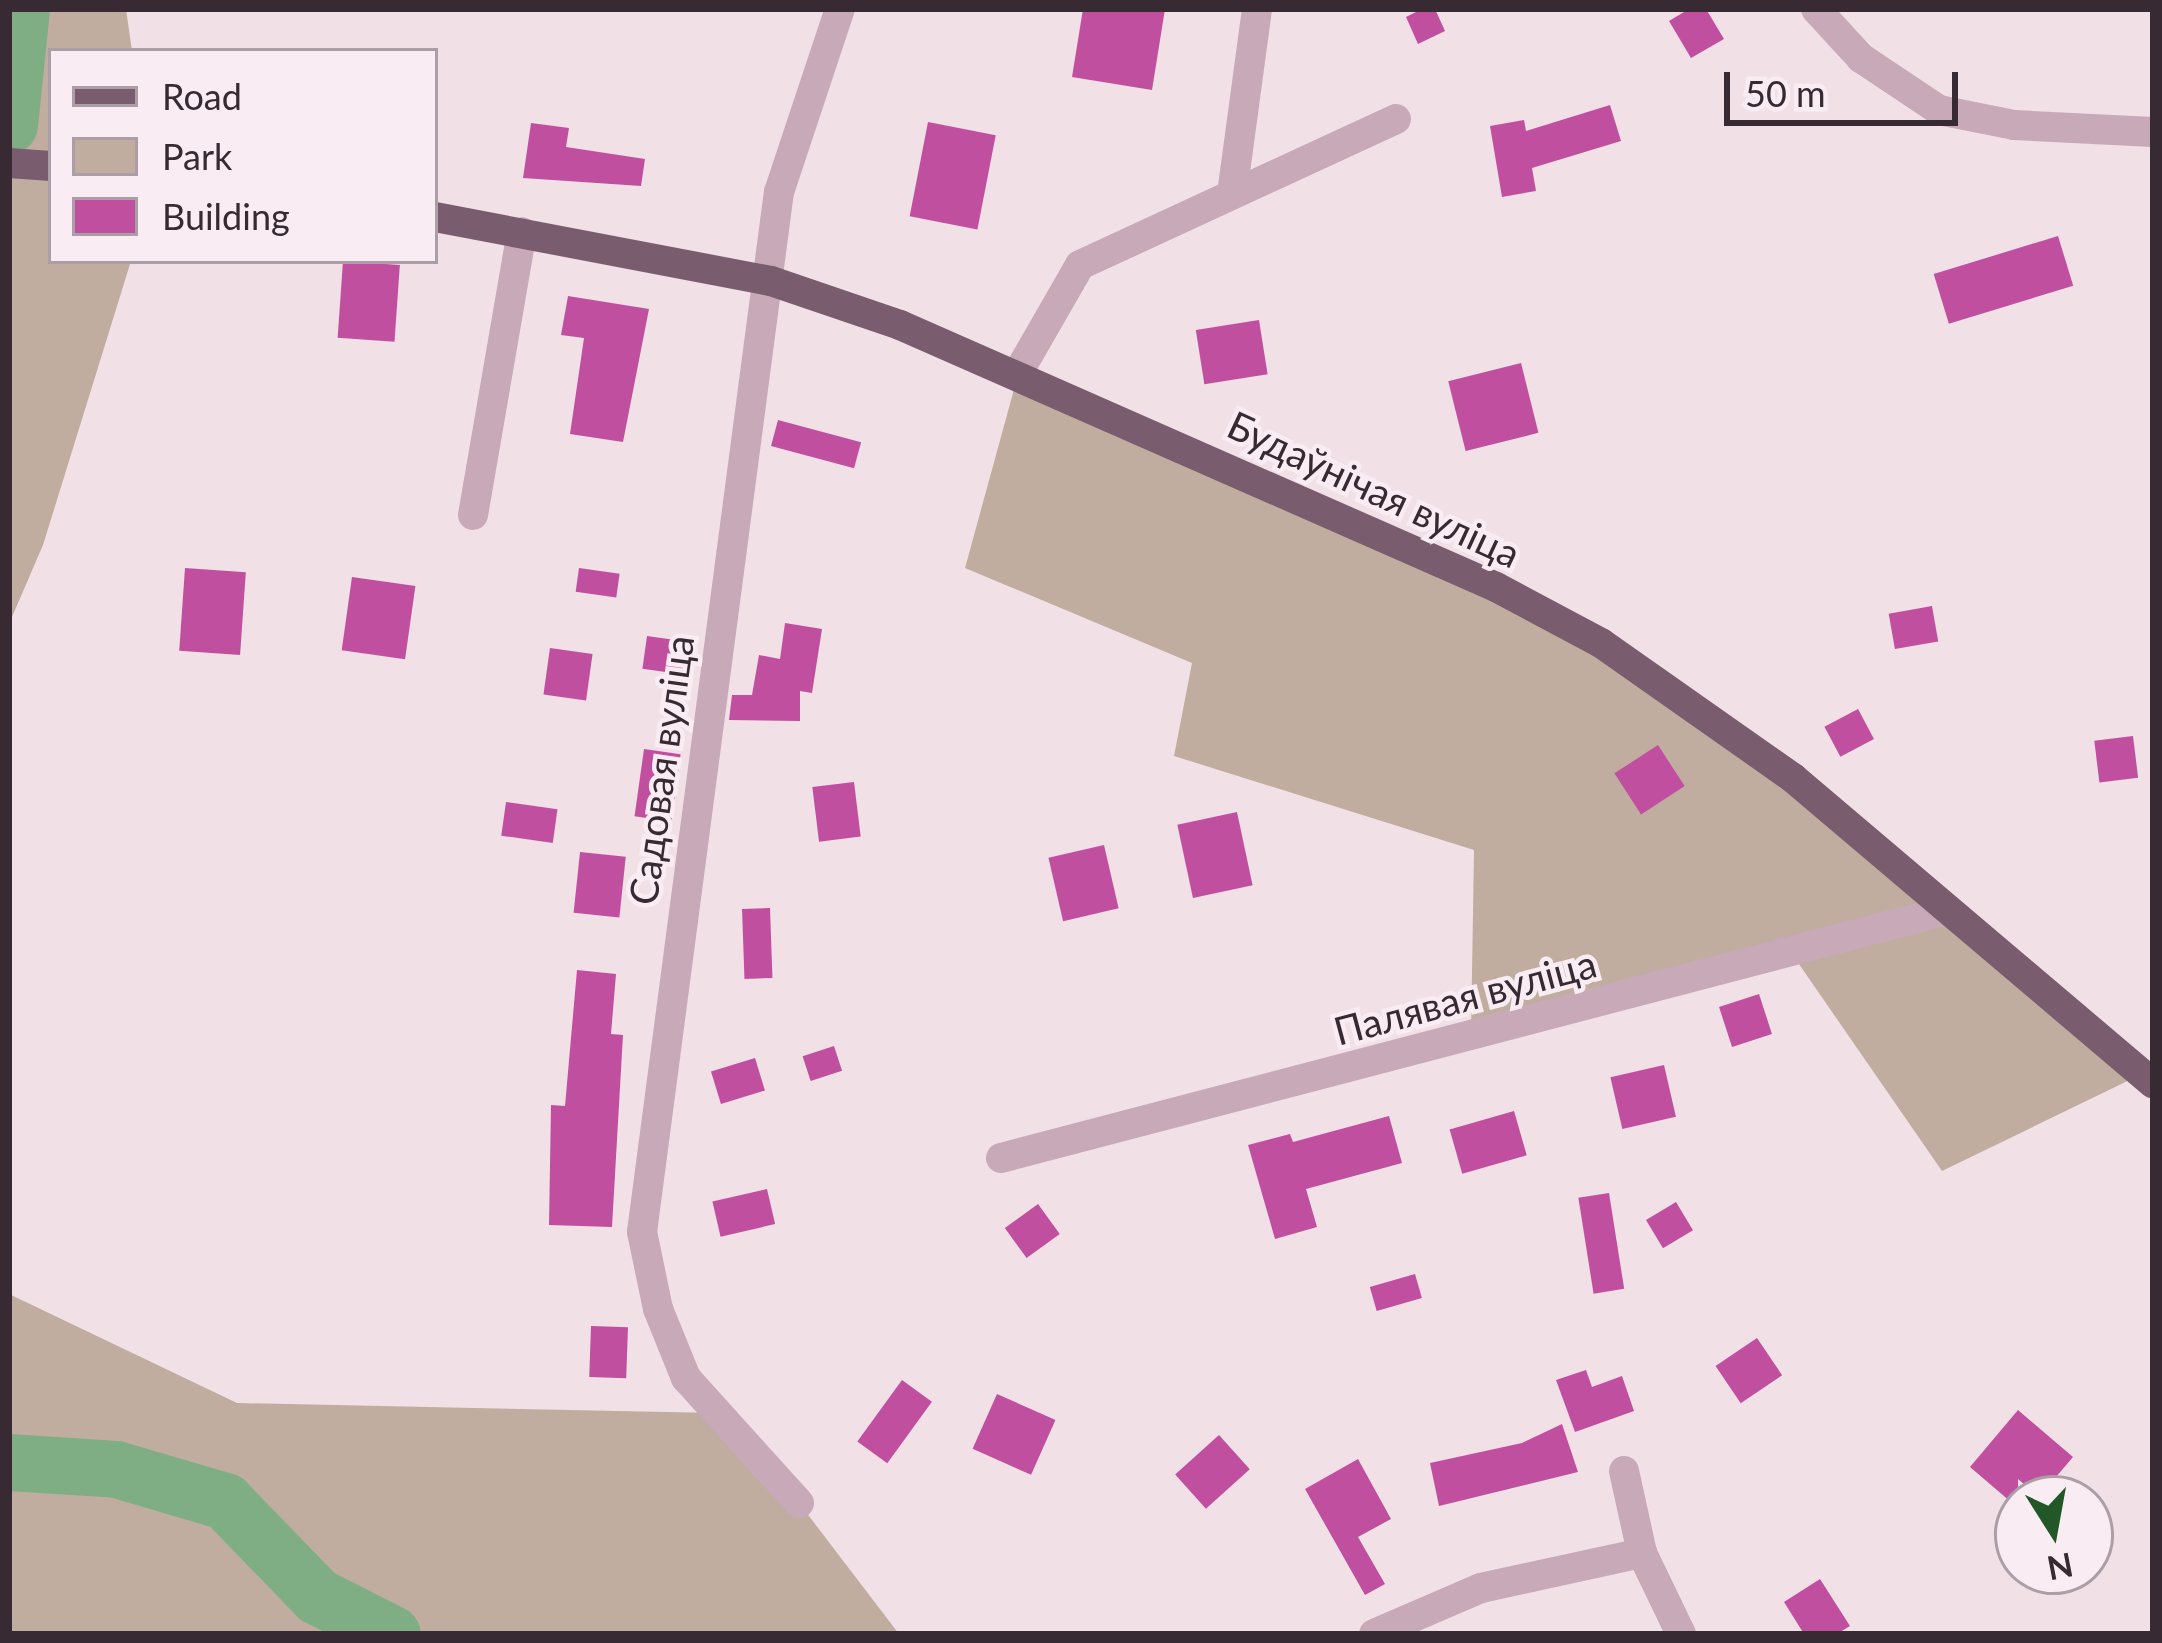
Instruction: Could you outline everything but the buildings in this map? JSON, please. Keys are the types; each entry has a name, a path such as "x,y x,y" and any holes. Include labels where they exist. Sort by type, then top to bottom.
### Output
{"main road":[{"path":"9,163 48,166"},
{"name":"Будаўнічая вуліца","path":"438,218 771,281 1019,371 1379,532 1601,643 1793,778 2153,1083"}],"street":[{"name":"Садовая вуліца","path":"799,1503 686,1378 658,1309 642,1232 771,281 779,192 840,9"},
{"path":"1232,194 1257,9"},
{"path":"1816,9 1861,58 1939,110 2014,125 2153,132"},
{"path":"1019,371 1080,265 1396,119"},
{"path":"473,515 522,232"},
{"name":"Палявая вуліца","path":"1001,1157 1948,910"},
{"path":"1624,1471 1642,1553 1681,1634"},
{"path":"1374,1634 1481,1588 1642,1553"}],"green space":[{"path":"9,9 126,9 132,48 48,48 48,264 130,264 43,545 9,624"},
{"path":"1019,371 1601,643 2142,1074 1942,1171 1792,954 1471,1035 1474,850 1174,756 1192,663 965,568"},
{"path":"9,1294 237,1403 717,1413 799,1503 899,1634 9,1634"}],"waterway":[{"path":"9,125 21,9"},
{"path":"9,1462 116,1469 225,1501 317,1596 392,1634"}]}
